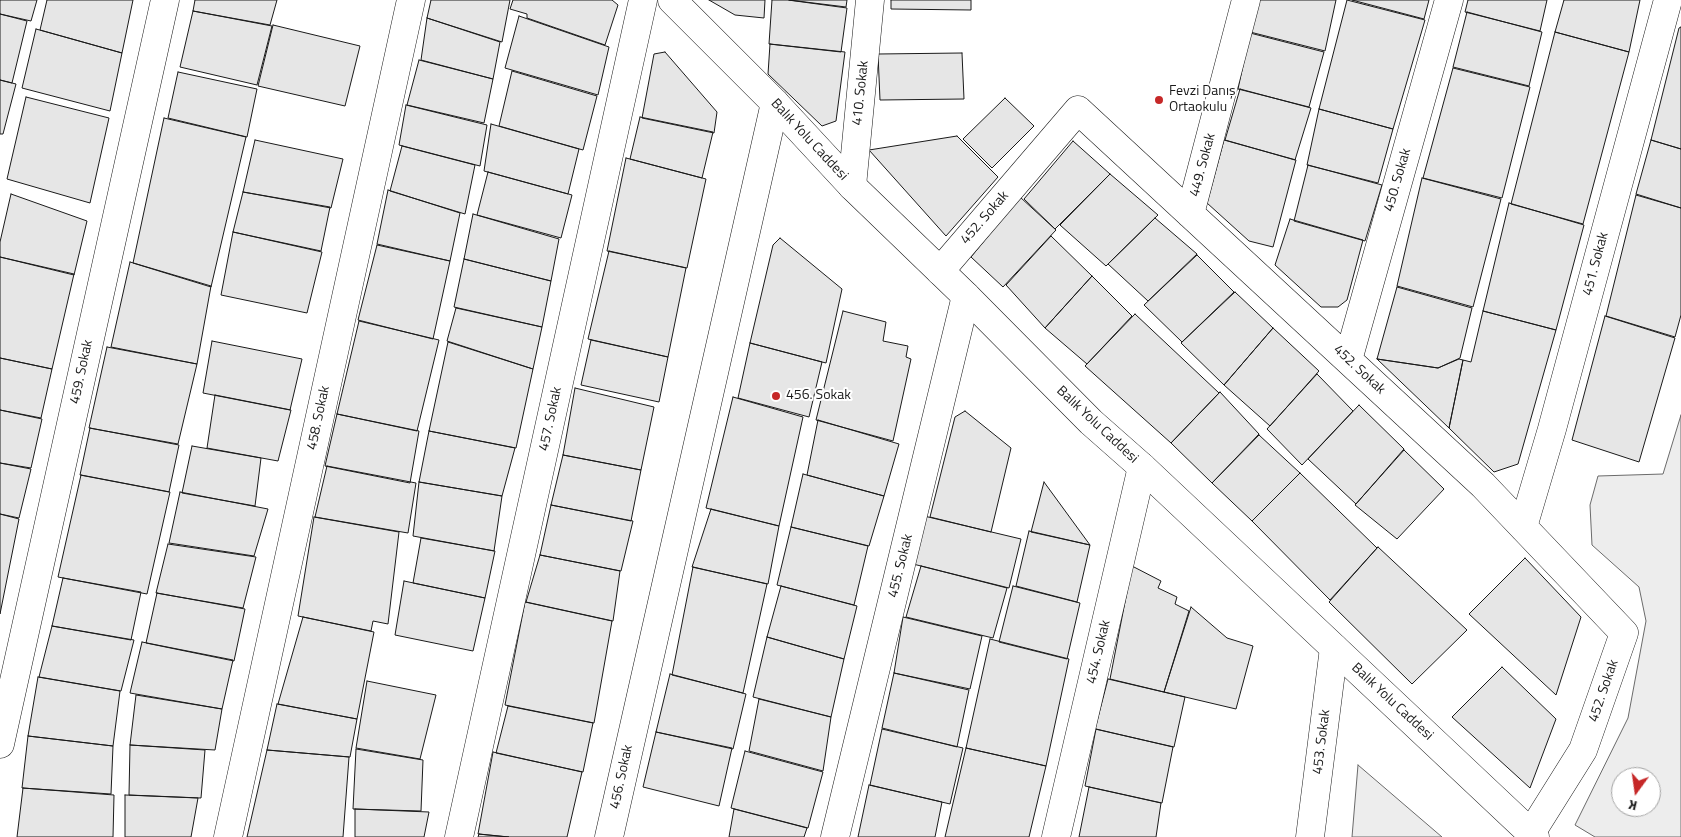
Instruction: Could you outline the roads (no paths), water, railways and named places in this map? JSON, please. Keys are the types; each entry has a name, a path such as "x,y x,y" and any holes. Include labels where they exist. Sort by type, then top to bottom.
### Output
{"street":[{"name":"459. Sokak","path":"0,744 165,0"},
{"name":"458. Sokak","path":"228,837 411,0"},
{"name":"457. Sokak","path":"459,837 643,0"},
{"name":"410. Sokak","path":"852,186 870,0"},
{"name":"449. Sokak","path":"1190,214 1246,0"},
{"name":"450. Sokak","path":"1348,360 1449,0"},
{"name":"451. Sokak","path":"1523,527 1552,429 1668,0"},
{"name":"Balık Yolu Caddesi","path":"678,3 852,186 966,296 1091,422 1142,467 1533,835"},
{"name":"456. Sokak","path":"609,837 775,103"},
{"name":"452. Sokak","path":"940,271 1078,110 1483,485 1624,633 1583,750 1533,835"},
{"name":"455. Sokak","path":"835,837 966,296"},
{"name":"454. Sokak","path":"1056,837 1142,467"},
{"name":"453. Sokak","path":"1310,837 1334,648"}],"place":[{"name":"Fevzi Danış Ortaokulu","path":"1159,100"},
{"name":"456. Sokak","path":"776,396"}]}
